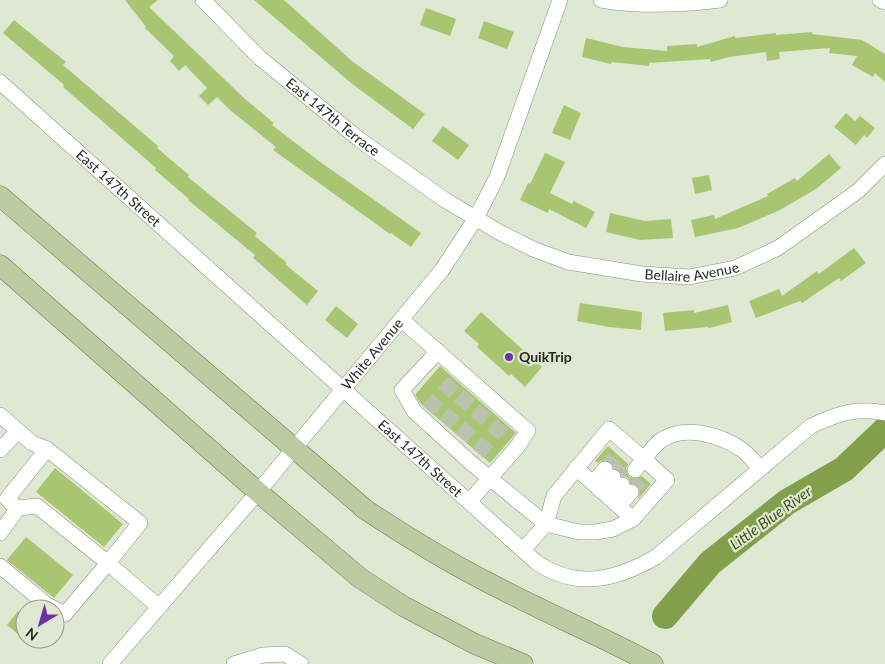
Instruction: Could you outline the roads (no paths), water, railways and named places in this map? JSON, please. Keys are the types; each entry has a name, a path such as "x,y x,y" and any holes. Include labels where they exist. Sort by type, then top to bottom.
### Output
{"main road":[{"path":"0,196 366,510 414,542 493,586 653,664"},
{"path":"0,265 258,492 360,578 403,606 476,644 523,664"}],"street":[{"name":"East 147th Terrace","path":"203,0 260,58 334,121 445,200 476,218"},
{"name":"White Avenue","path":"110,664 258,492 442,270 476,218 497,177 560,0"},
{"path":"601,0 622,4 655,6 720,0"},
{"path":"880,0 885,2"},
{"name":"East 147th Street","path":"0,82 536,562 551,573 595,580 620,574 641,566 656,557 811,426 839,413 878,412"},
{"name":"Bellaire Avenue","path":"476,218 533,249 568,262 642,274 689,277 735,268 778,248 858,190 885,164"},
{"path":"402,320 438,351 459,376 474,390 507,418 528,431 518,447 469,502"},
{"path":"438,351 402,390 414,411 425,414 474,457 490,477 546,524 579,532 613,529 633,519 667,480 635,460 609,429 554,496 546,524 523,550"},
{"path":"0,415 32,443 47,449 140,523 65,614 46,605 0,566"},
{"path":"0,450 18,431"},
{"path":"635,460 662,439 680,432 701,433 724,440 741,450 760,468"},
{"path":"0,533 8,500 47,449"},
{"path":"576,468 633,519"},
{"path":"606,495 618,481 606,495"},
{"path":"8,500 37,506 159,607"},
{"path":"234,664 263,655 275,659 285,654 301,664"}],"waterway":[{"name":"Little Blue River","path":"665,616 710,563 787,502 844,469 885,430"}],"tunnel":[{"path":"428,410 456,379"},
{"path":"445,424 471,393"},
{"path":"461,438 487,407"},
{"path":"478,453 505,421"},
{"path":"605,469 617,454"},
{"path":"613,477 626,462"},
{"path":"631,492 644,477"}],"place":[{"name":"QuikTrip","path":"509,357"}]}
